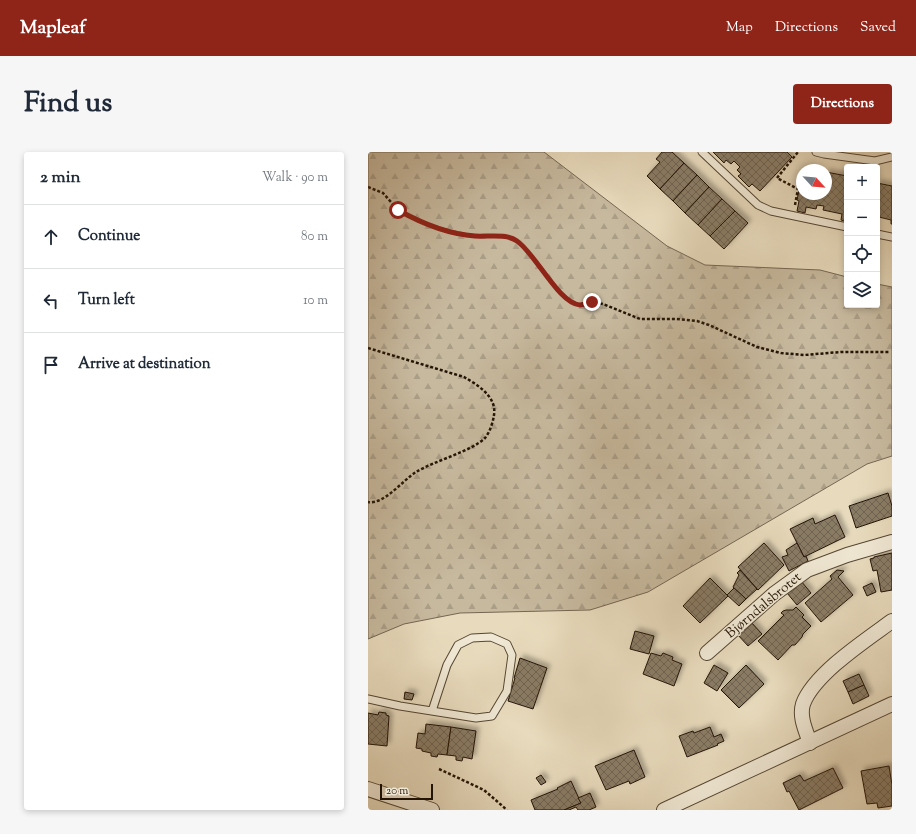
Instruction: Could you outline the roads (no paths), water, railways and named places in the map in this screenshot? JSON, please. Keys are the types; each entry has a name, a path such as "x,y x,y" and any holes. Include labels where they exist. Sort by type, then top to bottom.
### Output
{"street":[{"name":"Bjørndalsbrotet","path":"707,653 774,594 807,570 847,554 892,542"},
{"path":"810,743 803,722 803,705 813,686 847,654 892,621"},
{"path":"664,810 892,704"},
{"path":"368,789 432,810"}],"lane":[{"path":"702,152 758,205 771,211 844,227"},
{"path":"816,152 875,161 892,157"},
{"path":"880,235 892,237"},
{"path":"368,699 432,711 476,718 492,716 507,691 512,655 507,644 491,637 472,638 458,645 447,665 432,711"}]}
